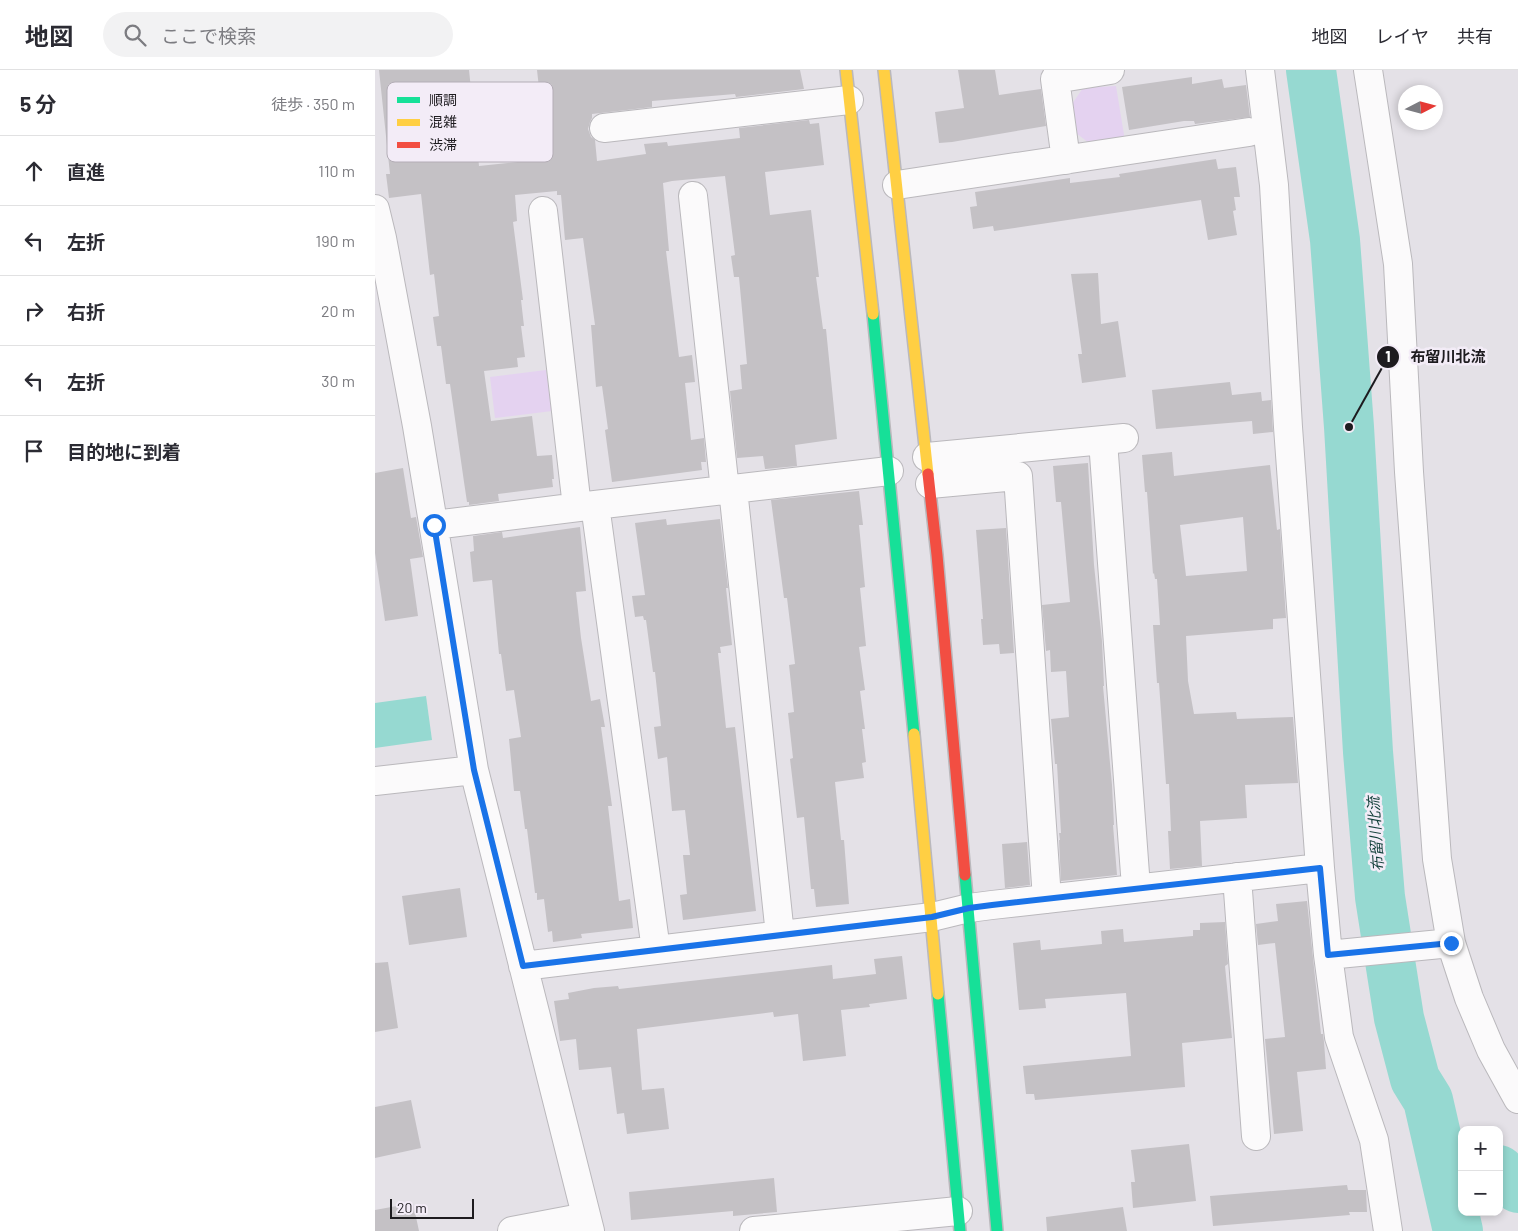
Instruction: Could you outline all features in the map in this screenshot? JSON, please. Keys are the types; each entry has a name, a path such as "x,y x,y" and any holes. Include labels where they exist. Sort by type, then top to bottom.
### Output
{"street":[{"path":"754,1231 959,1221 889,471 845,70"},
{"path":"884,70 928,470 997,1231"},
{"path":"1066,160 1055,79 1109,70"},
{"path":"1260,70 1274,185 1289,437 1320,868 1332,955 1339,1037 1374,1140 1387,1231"},
{"path":"1368,70 1398,264 1409,472 1437,859 1446,944 1487,1041 1518,1099"},
{"path":"604,128 849,100"},
{"path":"897,185 1249,132"},
{"path":"693,196 780,935"},
{"path":"375,209 383,238 412,398 474,770 588,1224 512,1231"},
{"path":"543,211 586,506 656,950"},
{"path":"928,470 1114,439 1135,874"},
{"path":"928,470 1018,476 1047,899"},
{"path":"434,525 889,471"},
{"path":"375,781 474,770"},
{"path":"523,966 932,917 969,908 1320,868"},
{"path":"1237,877 1257,1136"},
{"path":"1332,955 1446,944"}],"shaded area":[{"path":"1116,86 1125,141 1093,146 1076,133 1072,104 1083,88"},
{"path":"546,370 552,411 495,418 490,377"},
{"path":"426,696 432,740 375,748 375,703"}],"building":[{"path":"379,70 469,70 470,82 387,82 387,146"},
{"path":"537,70 800,70 804,89 736,97 735,94 652,101 652,107 592,114 588,129 591,137 595,140 597,161 646,154 644,144 667,142 668,146 740,138 739,128 809,120 810,124 819,123 824,165 765,172 770,215 811,210 819,277 816,277 823,329 826,329 837,439 795,445 797,466 765,469 763,456 737,458 730,391 742,389 740,365 747,364 739,277 734,277 731,256 735,255 725,176 672,181 663,183 669,251 666,251 679,357 692,355 695,382 685,383 691,440 704,438 706,462 701,462 702,470 612,482 605,430 608,429 602,386 596,387 591,325 595,325 583,238 565,240 561,195 557,195 557,191 515,195 517,221 513,222 523,300 521,300 524,326 521,326 525,357 517,358 518,367 484,371 491,421 532,416 537,456 552,455 553,487 498,494 499,501 469,505 469,502 467,502 450,384 446,384 441,346 437,346 433,317 439,316 434,274 430,275 421,194 389,198 386,174 390,174 389,162 479,162 479,166 518,162 553,162 553,82 538,82"},
{"path":"958,70 995,70 999,95 1041,89 1046,126 939,143 935,112 964,108"},
{"path":"1192,77 1192,84 1222,79 1224,88 1246,85 1250,117 1195,124 1194,121 1184,121 1129,130 1122,87"},
{"path":"1216,159 1218,169 1236,167 1240,197 1234,197 1236,210 1233,211 1237,235 1208,240 1201,200 994,231 993,226 973,229 970,207 977,206 975,192 1070,178 1070,183 1120,177 1119,174"},
{"path":"1098,273 1101,324 1118,321 1126,377 1082,383 1078,354 1082,354 1071,274"},
{"path":"1230,382 1232,395 1261,392 1262,401 1271,400 1273,432 1253,434 1252,421 1156,429 1152,390"},
{"path":"1172,452 1174,476 1270,465 1277,530 1280,529 1286,618 1273,619 1273,629 1186,636 1188,681 1194,714 1236,712 1237,719 1293,717 1298,783 1245,785 1247,818 1200,821 1202,866 1170,869 1168,831 1171,831 1169,784 1166,784 1153,625 1160,625 1157,579 1155,579 1153,574 1147,492 1145,492 1142,455","holes":["1243,517 1247,571 1186,576 1180,525"]},
{"path":"1088,463 1117,875 1061,881 1059,833 1061,833 1057,764 1055,764 1051,719 1069,717 1066,671 1051,672 1050,650 1046,651 1042,605 1070,602 1061,502 1056,502 1053,466"},
{"path":"403,468 411,518 416,517 423,557 410,559 418,616 385,621 375,553 375,473"},
{"path":"859,491 863,525 859,525 865,587 860,588 866,646 859,647 865,690 860,691 865,729 862,729 866,762 862,763 864,778 835,782 841,840 844,840 849,904 816,907 814,889 811,889 804,817 797,818 790,759 793,758 788,713 794,712 789,665 795,664 787,598 784,598 771,500"},
{"path":"666,519 667,525 720,519 732,645 720,647 721,653 718,653 726,728 735,727 756,911 683,920 680,895 687,894 683,855 690,855 685,810 672,811 667,757 658,759 654,727 661,726 655,672 653,672 646,620 644,620 643,616 635,617 632,596 645,595 635,523"},
{"path":"580,527 586,591 576,592 581,638 591,701 600,699 605,727 601,727 612,806 608,806 619,901 630,899 633,928 581,934 582,938 553,942 552,931 548,932 544,899 537,900 537,893 535,893 520,791 514,791 509,739 521,737 514,690 506,691 501,654 499,654 492,580 473,582 470,552 474,551 473,536 502,532 503,538"},
{"path":"1006,528 1014,653 1000,654 999,644 983,645 981,619 983,619 976,530"},
{"path":"1027,842 1030,885 1005,888 1002,844"},
{"path":"460,888 467,937 409,945 402,896"},
{"path":"1307,901 1326,1069 1297,1072 1303,1131 1274,1134 1265,1039 1285,1037 1275,943 1258,945 1256,924 1278,921 1276,904"},
{"path":"1225,922 1228,964 1225,966 1232,1038 1182,1043 1185,1087 1035,1100 1034,1094 1026,1094 1023,1066 1131,1056 1126,993 1045,999 1046,1008 1019,1010 1013,943 1040,940 1041,950 1102,944 1101,931 1123,929 1124,942 1193,936 1193,930 1200,930 1200,923"},
{"path":"902,956 907,999 869,1004 870,1007 841,1010 846,1056 803,1061 798,1014 774,1017 773,1012 637,1029 642,1090 664,1088 669,1129 627,1134 624,1113 617,1114 611,1067 579,1070 576,1039 560,1041 554,1001 569,999 568,993 594,988 618,986 619,989 832,965 833,979 876,974 874,959"},
{"path":"388,962 398,1028 375,1032 375,963"},
{"path":"411,1100 421,1148 375,1158 375,1107"},
{"path":"1189,1144 1196,1201 1133,1208 1131,1182 1135,1182 1131,1150"},
{"path":"774,1178 777,1212 733,1216 733,1211 631,1220 629,1192"},
{"path":"1347,1185 1348,1190 1366,1190 1367,1212 1349,1212 1350,1215 1213,1226 1210,1196"},
{"path":"413,1203 419,1231 375,1231 375,1210"},
{"path":"1123,1207 1127,1231 1047,1231 1046,1217"}],"waterway":[{"name":"布留川北流","path":"1311,70 1335,240 1349,427 1368,752 1380,897 1399,1018 1415,1079 1428,1100 1458,1231"},
{"path":"1500,1171 1518,1188"}],"traffic: fast":[{"path":"873,314 914,734"},
{"path":"965,875 997,1231"},
{"path":"938,994 960,1231"}],"traffic: slow":[{"path":"846,70 873,314"},
{"path":"884,70 928,474"},
{"path":"914,734 938,994"}],"traffic: jam":[{"path":"928,474 937,555 965,875"}],"place":[{"name":"布留川北流","path":"1349,427"}],"route":[{"path":"434,525 474,770 523,966 932,917 969,908 992,905 1320,868 1328,955 1451,943"}]}
